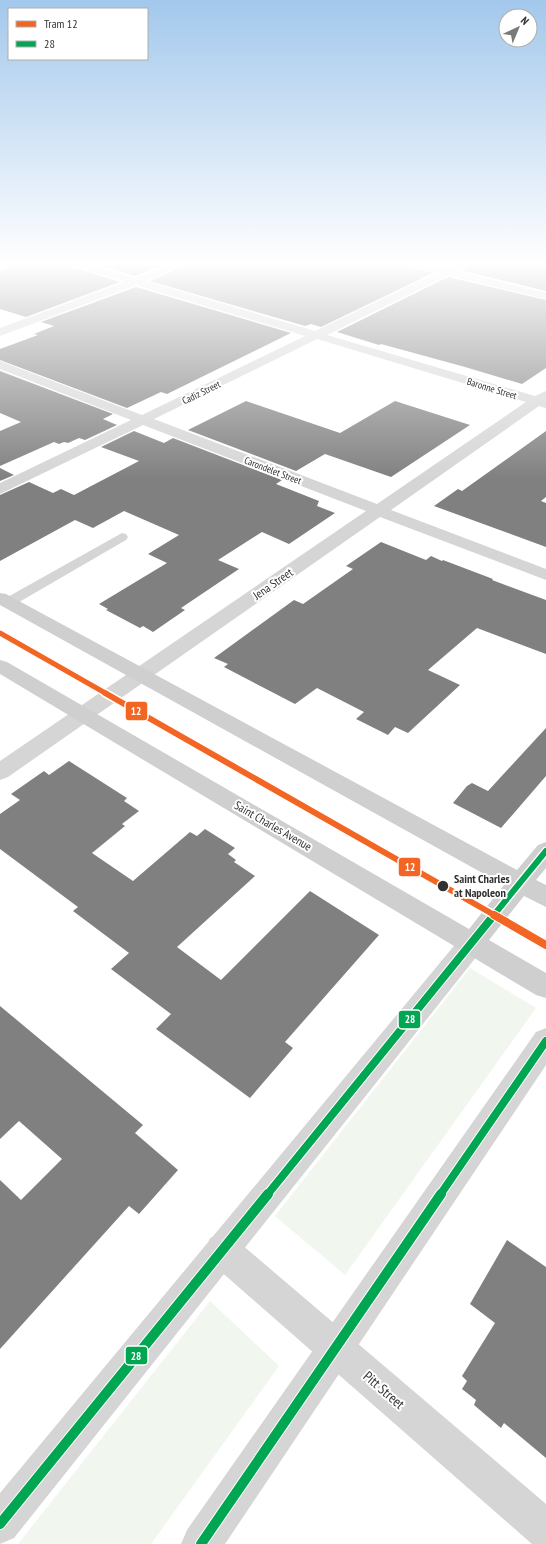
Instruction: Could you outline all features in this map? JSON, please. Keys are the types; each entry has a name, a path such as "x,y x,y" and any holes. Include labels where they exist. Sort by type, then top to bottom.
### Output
{"main road":[{"path":"4,600 546,897"},
{"name":"Saint Charles Avenue","path":"0,666 546,987"},
{"path":"472,943 546,851"}],"street":[{"name":"Baronne Street","path":"309,334 543,400"},
{"name":"Cadiz Street","path":"0,489 320,334"},
{"name":"Carondelet Street","path":"0,365 546,575"},
{"name":"Jena Street","path":"0,772 543,400"},
{"path":"0,1524 472,943"},
{"path":"201,1544 546,1041"},
{"name":"Pitt Street","path":"222,1250 546,1530"}],"lane":[{"path":"4,600 122,537"}],"shaded area":[{"path":"470,968 536,1008 345,1275 275,1216"},
{"path":"210,1301 279,1366 151,1544 18,1544"}],"building":[{"path":"34,334 289,334 167,394 161,392 127,408 0,360 0,349 38,335"},
{"path":"344,334 546,334 546,368 522,384 381,344 379,345"},
{"path":"0,371 113,414 103,419 117,425 85,440 79,438 68,443 64,442 59,444 54,442 0,466 0,431 21,422 0,413"},
{"path":"246,401 340,433 395,401 470,425 391,477 325,454 296,471 188,430"},
{"path":"134,431 164,443 173,438 282,480 276,484 319,501 317,506 335,513 289,544 262,532 218,560 239,569 181,608 185,610 153,632 143,626 140,628 106,610 108,609 99,604 167,563 148,554 179,535 124,511 93,528 75,520 0,561 0,495 29,482 53,493 61,489 74,495 139,461 101,447"},
{"path":"546,431 546,497 541,501 546,503 546,547 434,506 458,489 462,491"},
{"path":"0,468 14,475 0,481"},
{"path":"381,542 426,560 431,556 442,561 443,560 546,600 546,654 477,628 428,670 460,685 408,733 395,727 388,735 356,719 364,712 317,688 295,704 224,667 228,664 214,658 294,600 303,604 353,569 346,566"},
{"path":"546,728 546,776 501,828 453,803 467,786 472,783 488,791"},
{"path":"69,761 127,798 124,801 139,811 122,824 125,826 92,853 133,881 190,832 197,836 205,829 235,848 228,854 236,860 234,862 255,876 177,947 221,980 310,891 379,935 285,1042 293,1048 250,1098 156,1029 171,1014 111,969 129,953 73,911 78,907 0,849 0,814 20,800 11,794 44,771 49,775"},
{"path":"0,1006 143,1125 135,1133 178,1170 139,1214 129,1206 0,1349 0,1180 21,1200 62,1159 19,1121 0,1139"},
{"path":"507,1240 546,1267 546,1458 504,1423 501,1428 474,1405 476,1400 462,1389 467,1381 462,1376 495,1323 470,1304"}],"tram line":[{"name":"12","path":"0,633 546,945"}],"transit line":[{"name":"28","path":"0,1524 546,851"},
{"name":"28","path":"201,1544 546,1041"}],"place":[{"name":"Saint Charles at Napoleon","path":"443,886"}]}
